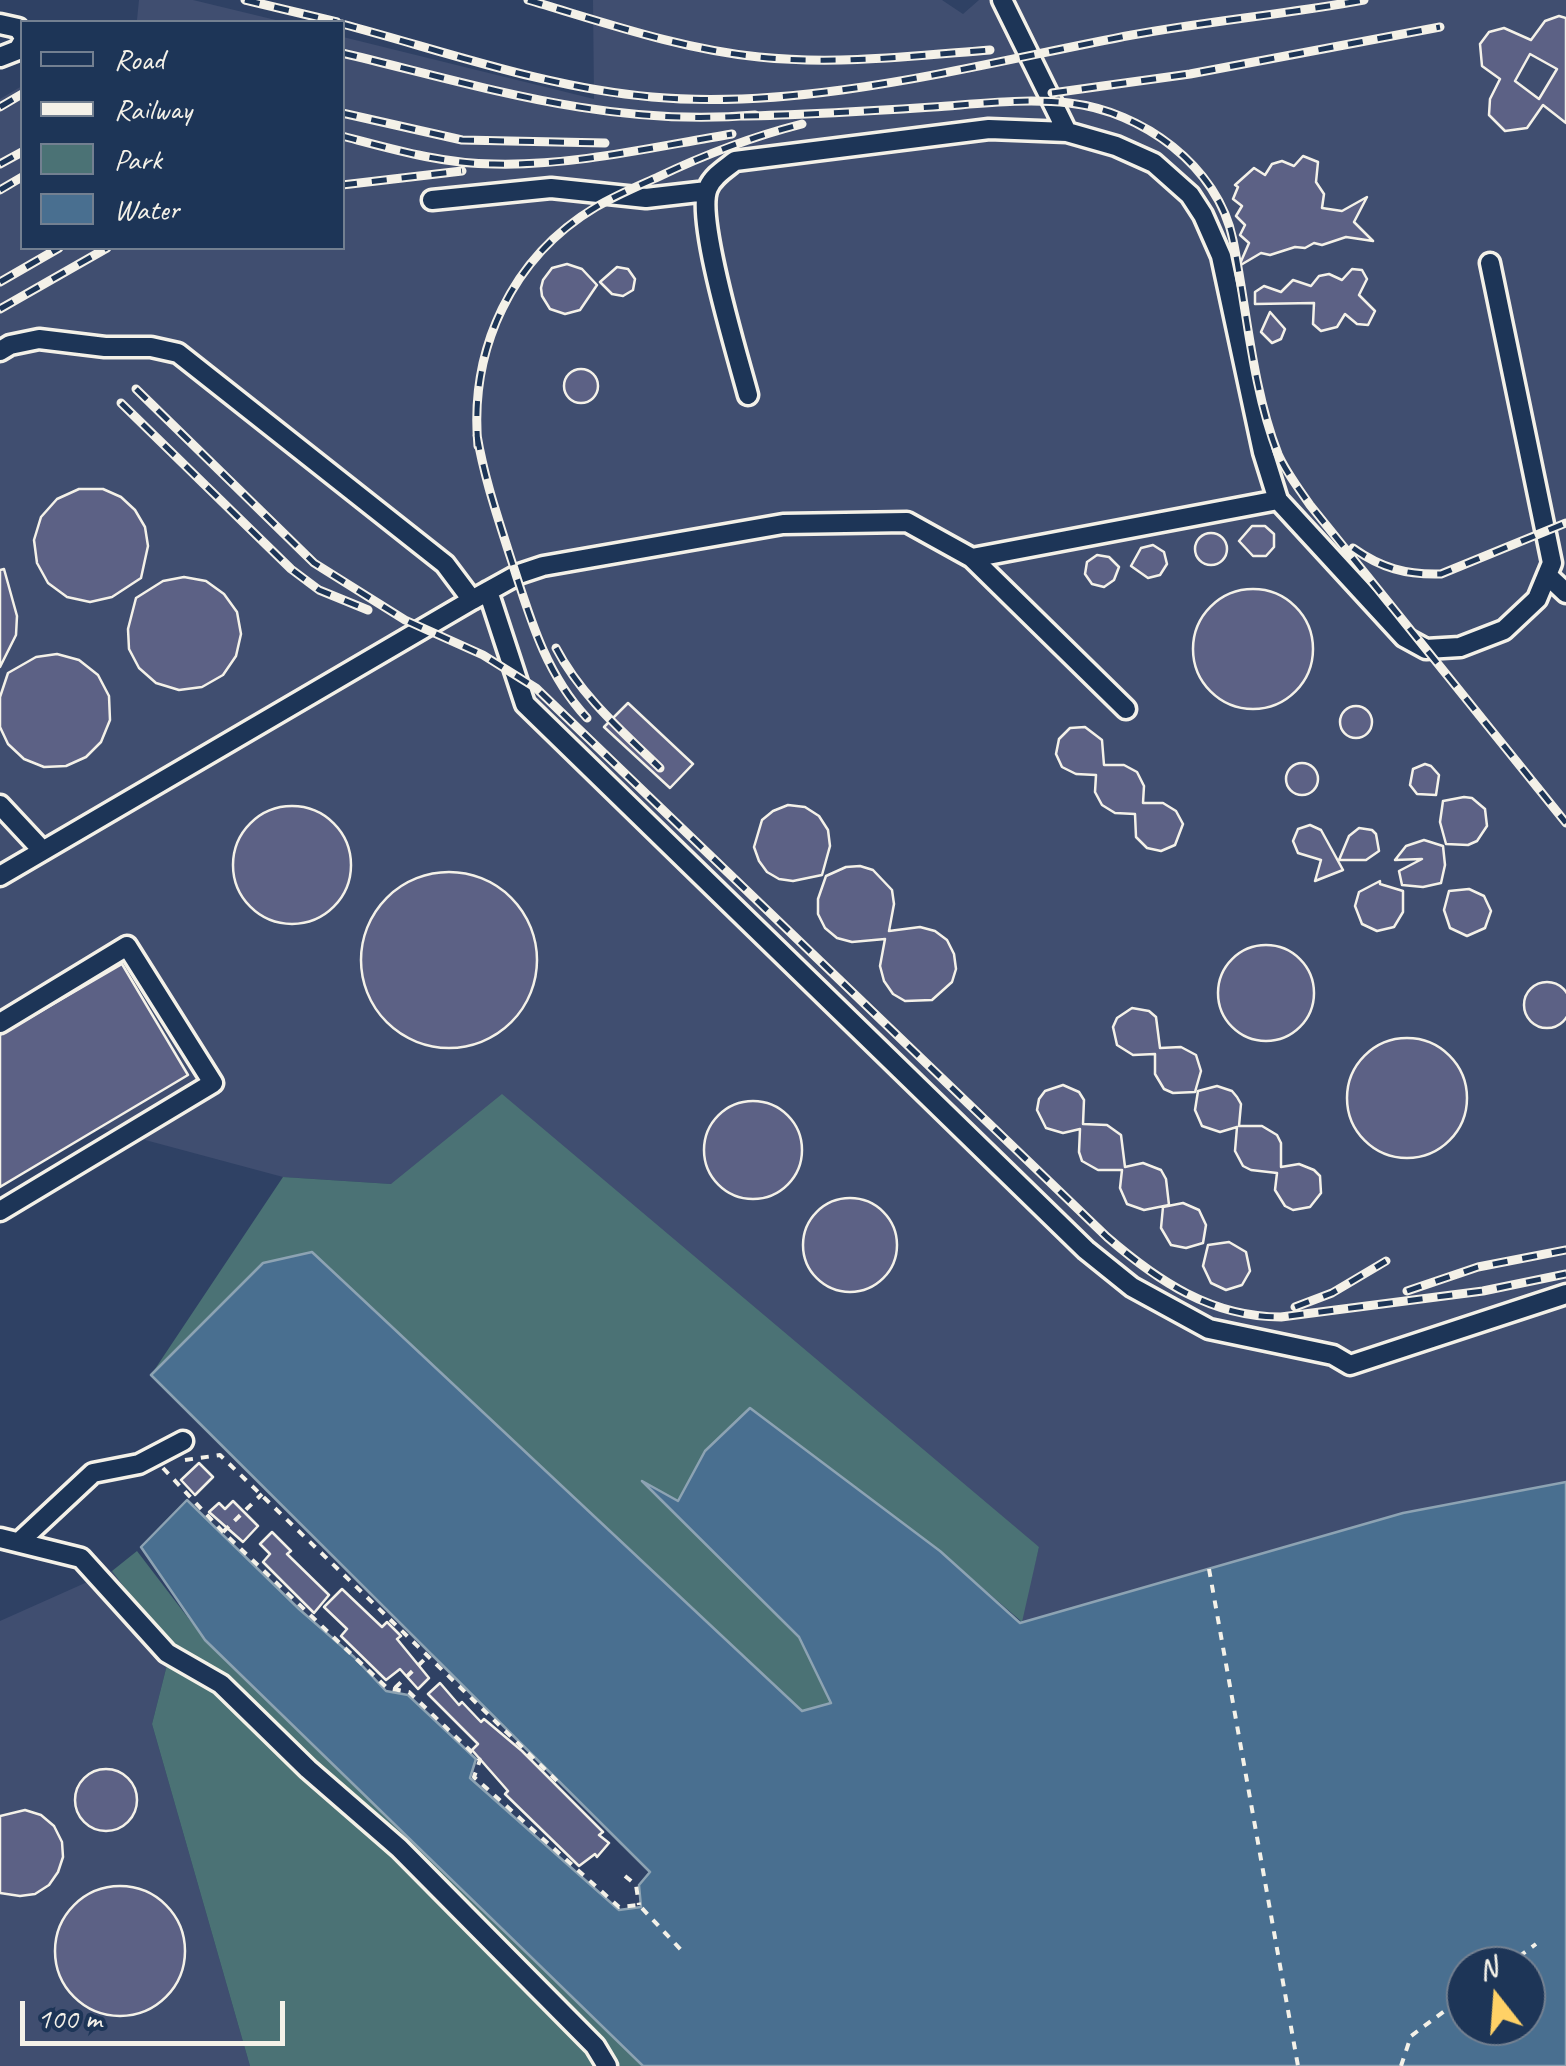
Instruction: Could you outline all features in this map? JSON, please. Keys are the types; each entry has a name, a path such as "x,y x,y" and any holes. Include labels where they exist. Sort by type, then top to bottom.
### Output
{"lane":[{"path":"1002,0 1067,132"},
{"path":"748,396 705,221 706,190 715,176 735,160 988,129 1067,132 1116,146 1154,163 1190,195 1203,215 1221,256 1263,452 1278,500 1404,638 1426,650 1460,647 1504,630 1536,599 1552,563 1490,263"},
{"path":"432,200 552,188 646,198 706,190"},
{"path":"0,350 39,339 105,347 151,347 178,353 445,564 480,596 525,704 1086,1250 1132,1287 1209,1328 1333,1355 1350,1365 1566,1294"},
{"path":"972,558 1278,500"},
{"path":"0,876 480,596 543,566 783,524 907,522 972,558 1126,709"},
{"path":"1547,574 1566,593"},
{"path":"0,805 42,850"},
{"path":"0,1023 127,946 213,1083 0,1211"},
{"path":"9,1540 93,1473 139,1464 177,1444"},
{"path":"9,1540 81,1558 167,1653 221,1684 308,1769 398,1848 594,2046 607,2066"}],"path":[{"path":"177,1444 182,1460 220,1455 557,1781"},
{"path":"152,1457 223,1532 387,1688 410,1692 480,1760 474,1778 619,1907 639,1905"},
{"path":"223,1532 262,1494"},
{"path":"1209,1569 1298,2066"},
{"path":"394,1688 428,1656"},
{"path":"625,1876 636,1885 639,1905 683,1952"},
{"path":"1401,2066 1411,2036 1446,2011"}],"shaded area":[{"path":"139,0 193,0 276,20 137,20"},
{"path":"593,0 942,0 963,14 979,0 1566,0 1566,1482 1403,1513 1020,1623 1039,1547 391,1184 283,1177 0,1101 0,99 20,87 20,250 345,250 345,37 594,99"},
{"path":"112,1571 171,1649 152,1724 250,2066 0,2066 0,1621"}],"green space":[{"path":"502,1094 1039,1547 1022,1622 940,1551 750,1409 705,1451 678,1502 646,1485 799,1637 832,1704 801,1712 312,1252 263,1263 151,1375 283,1177 391,1184"},
{"path":"137,1551 205,1640 643,2066 250,2066 152,1724 171,1649 112,1571"}],"water":[{"path":"312,1252 802,1711 831,1703 799,1637 642,1481 678,1501 705,1451 750,1408 940,1551 1020,1623 1403,1513 1566,1482 1566,2066 643,2066 205,1640 141,1547 187,1500 386,1691 408,1695 476,1759 470,1778 619,1910 641,1907 639,1885 650,1872 151,1375 263,1263"}],"building":[{"path":"1566,18 1566,123 1543,105 1527,128 1505,131 1489,115 1490,99 1500,79 1482,66 1480,44 1489,32 1504,28 1531,40 1545,21","holes":["1530,54 1557,69 1539,99 1515,81"]},
{"path":"1303,156 1318,162 1316,182 1324,194 1322,208 1342,211 1367,197 1354,222 1373,241 1346,237 1270,255 1261,253 1239,266 1249,243 1240,235 1245,225 1236,216 1242,206 1233,199 1238,187 1235,185 1254,168 1265,175 1272,164 1282,161 1294,166"},
{"path":"567,264 582,269 597,285 580,310 565,314 550,309 541,288 552,268"},
{"path":"617,267 628,269 635,279 633,290 623,296 612,294 600,282"},
{"path":"1352,269 1362,270 1367,279 1359,295 1375,311 1368,325 1357,324 1345,314 1337,327 1321,331 1313,324 1314,303 1255,304 1255,292 1264,286 1281,292 1293,280 1311,286 1319,276 1329,274 1342,280"},
{"path":"1270,312 1285,329 1281,339 1272,343 1261,332"},
{"path":"581,369 593,374 598,386 593,398 581,403 569,398 564,386 569,374"},
{"path":"79,489 103,489 121,497 145,527 148,546 141,578 112,597 90,602 67,597 48,583 37,563 34,540 41,517 57,499"},
{"path":"1252,526 1265,526 1274,534 1274,547 1266,556 1253,556 1239,541"},
{"path":"1211,533 1222,538 1227,549 1222,560 1211,565 1200,560 1195,549 1200,538"},
{"path":"1153,545 1164,552 1167,564 1160,575 1148,578 1131,566 1141,548"},
{"path":"1097,555 1109,557 1119,567 1114,580 1104,587 1092,584 1085,574 1087,562"},
{"path":"4,569 17,616 16,635 0,667 0,570"},
{"path":"184,577 206,581 224,594 237,612 241,634 236,656 223,675 202,687 179,690 156,683 139,668 129,649 128,629 136,598 163,581"},
{"path":"1253,589 1276,593 1296,606 1309,626 1313,649 1309,672 1296,692 1276,705 1253,709 1230,705 1210,692 1197,672 1193,649 1197,626 1210,606 1230,593"},
{"path":"57,654 79,660 98,675 109,696 110,720 101,742 86,757 66,766 44,767 24,759 8,744 0,727 0,697 8,673 36,657"},
{"path":"628,703 693,764 670,788 604,727"},
{"path":"1356,706 1367,711 1372,722 1367,733 1356,738 1345,733 1340,722 1345,711"},
{"path":"1085,727 1102,740 1104,765 1124,765 1137,772 1144,786 1143,803 1163,803 1176,811 1183,824 1175,845 1161,851 1147,848 1136,837 1135,814 1115,813 1102,805 1095,792 1096,775 1076,774 1062,767 1056,754 1059,739 1070,728"},
{"path":"1302,763 1313,768 1318,779 1313,790 1302,795 1291,790 1286,779 1291,768"},
{"path":"1425,764 1439,775 1436,795 1417,794 1410,785 1413,769"},
{"path":"1472,798 1485,809 1487,826 1477,841 1468,845 1446,844 1440,822 1443,801"},
{"path":"788,805 805,807 819,816 828,830 830,846 822,875 793,881 779,879 759,861 754,847 762,820"},
{"path":"292,806 315,810 334,823 347,842 351,865 347,888 334,907 315,920 292,924 269,920 250,907 237,888 233,865 237,842 250,823 269,810"},
{"path":"1310,825 1321,830 1343,870 1315,881 1321,860 1298,853 1293,841 1298,829"},
{"path":"1359,828 1376,834 1379,851 1366,860 1339,860 1349,836"},
{"path":"1424,840 1443,846 1445,865 1441,883 1423,887 1402,885 1399,871 1422,859 1395,860 1406,846"},
{"path":"860,866 873,870 892,890 894,904 889,931 920,927 947,940 956,969 952,982 932,1000 905,1001 893,994 880,966 885,939 852,942 837,938 825,928 818,914 818,899 826,876"},
{"path":"449,872 483,879 511,898 530,926 537,960 530,994 511,1022 483,1041 449,1048 415,1041 387,1022 368,994 361,960 368,926 387,898 415,879"},
{"path":"1380,881 1403,891 1403,912 1394,927 1377,931 1362,924 1355,906 1359,892"},
{"path":"1469,889 1484,896 1491,911 1485,928 1467,936 1450,928 1444,910 1449,891"},
{"path":"1266,945 1284,949 1300,959 1310,975 1314,993 1310,1011 1300,1027 1284,1037 1266,1041 1248,1037 1232,1027 1222,1011 1218,993 1222,975 1232,959 1248,949"},
{"path":"122,964 188,1075 0,1187 0,1035"},
{"path":"1547,982 1567,995 1567,1015 1563,1021 1547,1028 1531,1021 1524,1005 1531,989"},
{"path":"1132,1008 1149,1011 1156,1017 1160,1048 1181,1047 1196,1055 1201,1071 1195,1092 1173,1093 1164,1089 1155,1074 1155,1054 1133,1055 1117,1045 1113,1027 1117,1018"},
{"path":"1407,1038 1430,1043 1449,1056 1462,1075 1467,1098 1462,1121 1449,1140 1430,1153 1407,1158 1384,1153 1365,1140 1352,1121 1347,1098 1352,1075 1365,1056 1384,1043"},
{"path":"1063,1085 1079,1092 1084,1100 1083,1124 1107,1125 1121,1135 1125,1167 1143,1163 1161,1170 1169,1205 1144,1210 1127,1204 1120,1188 1122,1170 1098,1170 1082,1161 1080,1129 1063,1133 1046,1128 1037,1110 1039,1099 1045,1091"},
{"path":"1217,1086 1232,1091 1241,1104 1239,1126 1262,1126 1277,1135 1281,1167 1299,1164 1320,1176 1321,1193 1310,1207 1293,1210 1285,1206 1275,1190 1277,1173 1243,1166 1235,1151 1237,1127 1220,1132 1202,1126 1195,1110 1198,1091"},
{"path":"753,1101 772,1105 788,1115 798,1131 802,1150 798,1169 788,1185 772,1195 753,1199 734,1195 718,1185 708,1169 704,1150 708,1131 718,1115 734,1105"},
{"path":"850,1198 868,1201 883,1212 894,1227 894,1263 883,1278 868,1289 850,1292 832,1289 817,1278 806,1263 803,1245 806,1227 817,1212 832,1201"},
{"path":"1183,1203 1199,1210 1206,1225 1203,1243 1186,1248 1171,1245 1161,1228 1163,1207"},
{"path":"1229,1242 1246,1252 1250,1271 1242,1285 1226,1290 1211,1283 1203,1266 1208,1245"},
{"path":"199,1463 213,1477 195,1495 181,1480"},
{"path":"233,1501 258,1526 243,1542 209,1512 219,1503 225,1509"},
{"path":"272,1532 291,1551 287,1554 329,1595 314,1613 263,1562 270,1554 260,1544"},
{"path":"342,1589 382,1627 387,1622 401,1636 397,1639 429,1678 418,1689 400,1669 386,1680 341,1636 347,1629 324,1607"},
{"path":"440,1683 459,1705 462,1702 481,1722 484,1719 522,1751 603,1832 599,1835 609,1843 597,1857 595,1854 579,1866 505,1794 508,1791 472,1750 478,1744 428,1694"},
{"path":"106,1769 128,1778 137,1800 128,1822 106,1831 84,1822 75,1800 84,1778"},
{"path":"25,1810 41,1815 54,1826 62,1842 63,1857 49,1885 35,1894 0,1893 0,1816"},
{"path":"120,1886 145,1891 166,1905 180,1926 185,1951 180,1976 166,1997 145,2011 120,2016 95,2011 74,1997 60,1976 55,1951 60,1926 74,1905 95,1891"}],"railway":[{"path":"245,0 329,20"},
{"path":"528,0 671,41 759,57 846,60 990,50"},
{"path":"345,25 574,86 652,97 711,100 772,97 893,82 1132,35 1364,0"},
{"path":"1052,93 1190,74 1440,27"},
{"path":"345,54 496,91 597,110 701,117 755,115"},
{"path":"0,107 20,95"},
{"path":"744,116 1001,102 1069,103 1123,117 1173,147 1194,166 1225,213 1262,402 1285,467 1310,505 1566,823"},
{"path":"345,114 462,140 605,143"},
{"path":"478,446 477,410 489,341 519,279 541,252 566,228 619,195 711,154 802,124"},
{"path":"345,137 437,159 524,164 584,159 732,134"},
{"path":"0,164 20,153"},
{"path":"345,185 462,171"},
{"path":"0,190 20,178"},
{"path":"0,282 56,250"},
{"path":"0,309 103,250"},
{"path":"136,389 314,563 405,620 483,655 536,688 1107,1237 1166,1282 1231,1311 1281,1317 1483,1291 1566,1274"},
{"path":"121,403 291,569 319,590 368,610"},
{"path":"477,435 491,496 531,621 549,662 587,718"},
{"path":"1353,548 1394,569 1441,574 1566,523"},
{"path":"556,648 590,697 660,768"},
{"path":"1407,1291 1478,1267 1566,1250"},
{"path":"1295,1307 1332,1293 1386,1261"}]}
